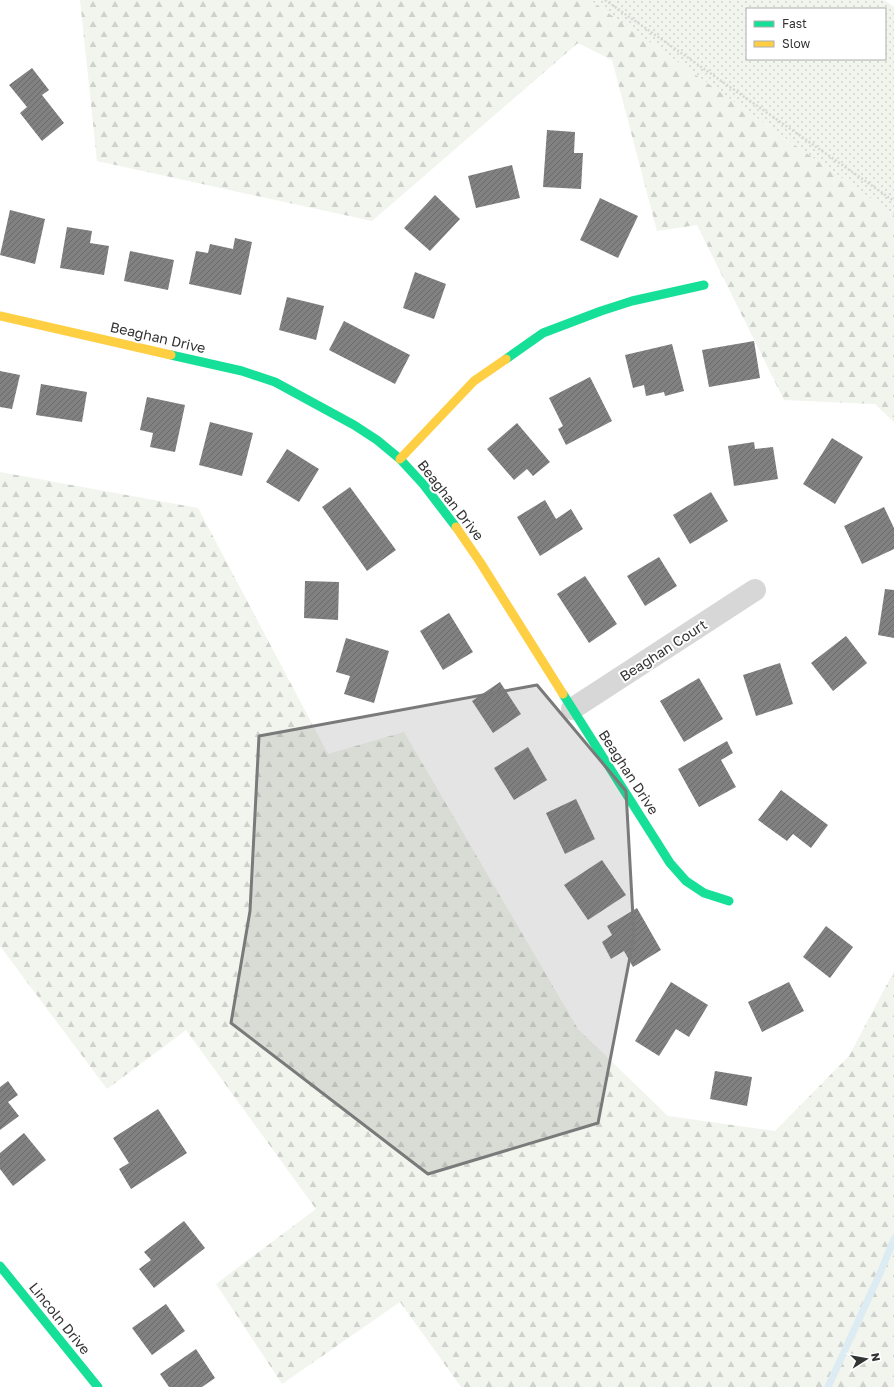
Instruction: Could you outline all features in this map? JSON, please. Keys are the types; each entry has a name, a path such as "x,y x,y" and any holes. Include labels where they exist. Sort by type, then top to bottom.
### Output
{"street":[{"path":"400,459 474,381 543,333 594,313 632,301 704,286"},
{"name":"Beaghan Drive","path":"0,316 242,371 275,382 354,425 377,440 400,459 448,515 480,562 670,863 686,881 704,893 729,901"},
{"name":"Beaghan Court","path":"572,709 755,590"},
{"name":"Lincoln Drive","path":"0,1266 98,1387"}],"path":[{"path":"605,0 894,201"}],"highlighted area":[{"path":"537,685 626,791 634,936 598,1123 428,1174 231,1023 250,911 259,736"}],"green space":[{"path":"80,0 590,0 894,215 894,422 875,404 784,400 697,225 657,231 612,60 578,43 372,221 97,161"},
{"path":"590,0 884,0 894,7 894,215"},
{"path":"0,472 198,508 328,754 404,732 578,1029 668,1116 775,1131 849,1056 894,971 894,1387 461,1387 400,1302 282,1384 216,1284 316,1209 186,1030 107,1089 0,946"}],"building":[{"path":"32,68 49,90 42,95 64,123 42,141 20,113 27,107 9,85"},
{"path":"547,130 575,132 574,153 583,153 581,189 543,187"},
{"path":"512,165 520,198 476,208 468,176"},
{"path":"435,195 460,219 430,251 404,228"},
{"path":"600,198 638,216 618,258 580,240"},
{"path":"10,210 45,219 35,264 0,255"},
{"path":"67,227 92,231 90,243 109,246 104,275 60,268"},
{"path":"235,238 252,242 241,295 189,284 196,251 208,253 210,244 233,249"},
{"path":"130,251 174,260 168,290 124,281"},
{"path":"415,272 446,284 434,319 403,308"},
{"path":"287,297 324,306 316,340 279,330"},
{"path":"344,321 410,355 395,384 329,350"},
{"path":"754,341 760,378 709,387 702,350"},
{"path":"672,344 684,391 665,396 664,392 646,396 644,385 633,388 625,355"},
{"path":"0,371 20,375 12,409 0,407"},
{"path":"590,377 612,421 566,445 558,429 563,426 549,398"},
{"path":"41,384 87,392 82,422 36,415"},
{"path":"147,397 185,405 175,452 150,447 153,433 140,430"},
{"path":"210,422 253,433 242,476 199,465"},
{"path":"517,423 550,462 533,476 527,469 514,480 487,449"},
{"path":"832,438 863,457 835,504 803,484"},
{"path":"754,442 755,449 773,447 778,479 734,486 728,446"},
{"path":"287,449 319,469 299,502 266,482"},
{"path":"350,487 396,550 367,571 322,507"},
{"path":"711,492 728,521 690,544 673,515"},
{"path":"545,500 556,519 571,509 583,529 540,556 517,517"},
{"path":"884,507 894,528 894,549 862,564 844,526"},
{"path":"659,557 677,586 645,606 627,576"},
{"path":"585,576 617,624 589,643 557,594"},
{"path":"305,581 339,582 338,620 304,618"},
{"path":"885,589 894,590 894,638 878,635"},
{"path":"449,613 473,652 443,670 420,631"},
{"path":"846,636 867,663 833,691 811,663"},
{"path":"346,638 389,651 374,703 344,694 350,676 336,672"},
{"path":"780,663 793,704 756,716 743,675"},
{"path":"699,678 723,719 684,742 660,701"},
{"path":"500,682 521,714 493,733 472,701"},
{"path":"727,741 733,753 721,760 736,787 699,807 678,769"},
{"path":"528,747 547,780 514,800 494,768"},
{"path":"781,790 828,825 811,848 793,834 787,841 758,820"},
{"path":"576,799 595,839 565,854 546,813"},
{"path":"602,860 626,895 588,920 564,885"},
{"path":"637,908 661,950 633,967 624,951 611,959 602,942 612,935 607,926"},
{"path":"826,926 853,947 830,978 803,957"},
{"path":"671,982 708,1005 689,1037 676,1029 659,1056 635,1041"},
{"path":"789,982 804,1011 762,1032 748,1002"},
{"path":"715,1071 752,1077 747,1106 710,1099"},
{"path":"8,1081 18,1095 8,1102 19,1116 0,1130 0,1087"},
{"path":"158,1109 187,1153 131,1189 119,1169 129,1163 113,1138"},
{"path":"24,1133 46,1160 13,1186 0,1169 0,1153"},
{"path":"184,1221 205,1248 154,1288 139,1269 151,1260 144,1252"},
{"path":"166,1304 185,1331 152,1355 132,1328"},
{"path":"196,1349 215,1378 202,1387 169,1387 160,1374"}],"waterway":[{"path":"828,1387 894,1239"}],"traffic: fast":[{"path":"506,359 543,333 601,311 632,301 704,285"},
{"path":"171,355 242,371 275,382 354,425 377,440 400,459 423,484 456,527"},
{"path":"563,694 670,863 686,881 704,893 729,901"},
{"path":"0,1266 98,1387"}],"traffic: slow":[{"path":"0,316 171,355"},
{"path":"400,459 474,381 506,359"},
{"path":"456,527 480,562 563,694"}]}
